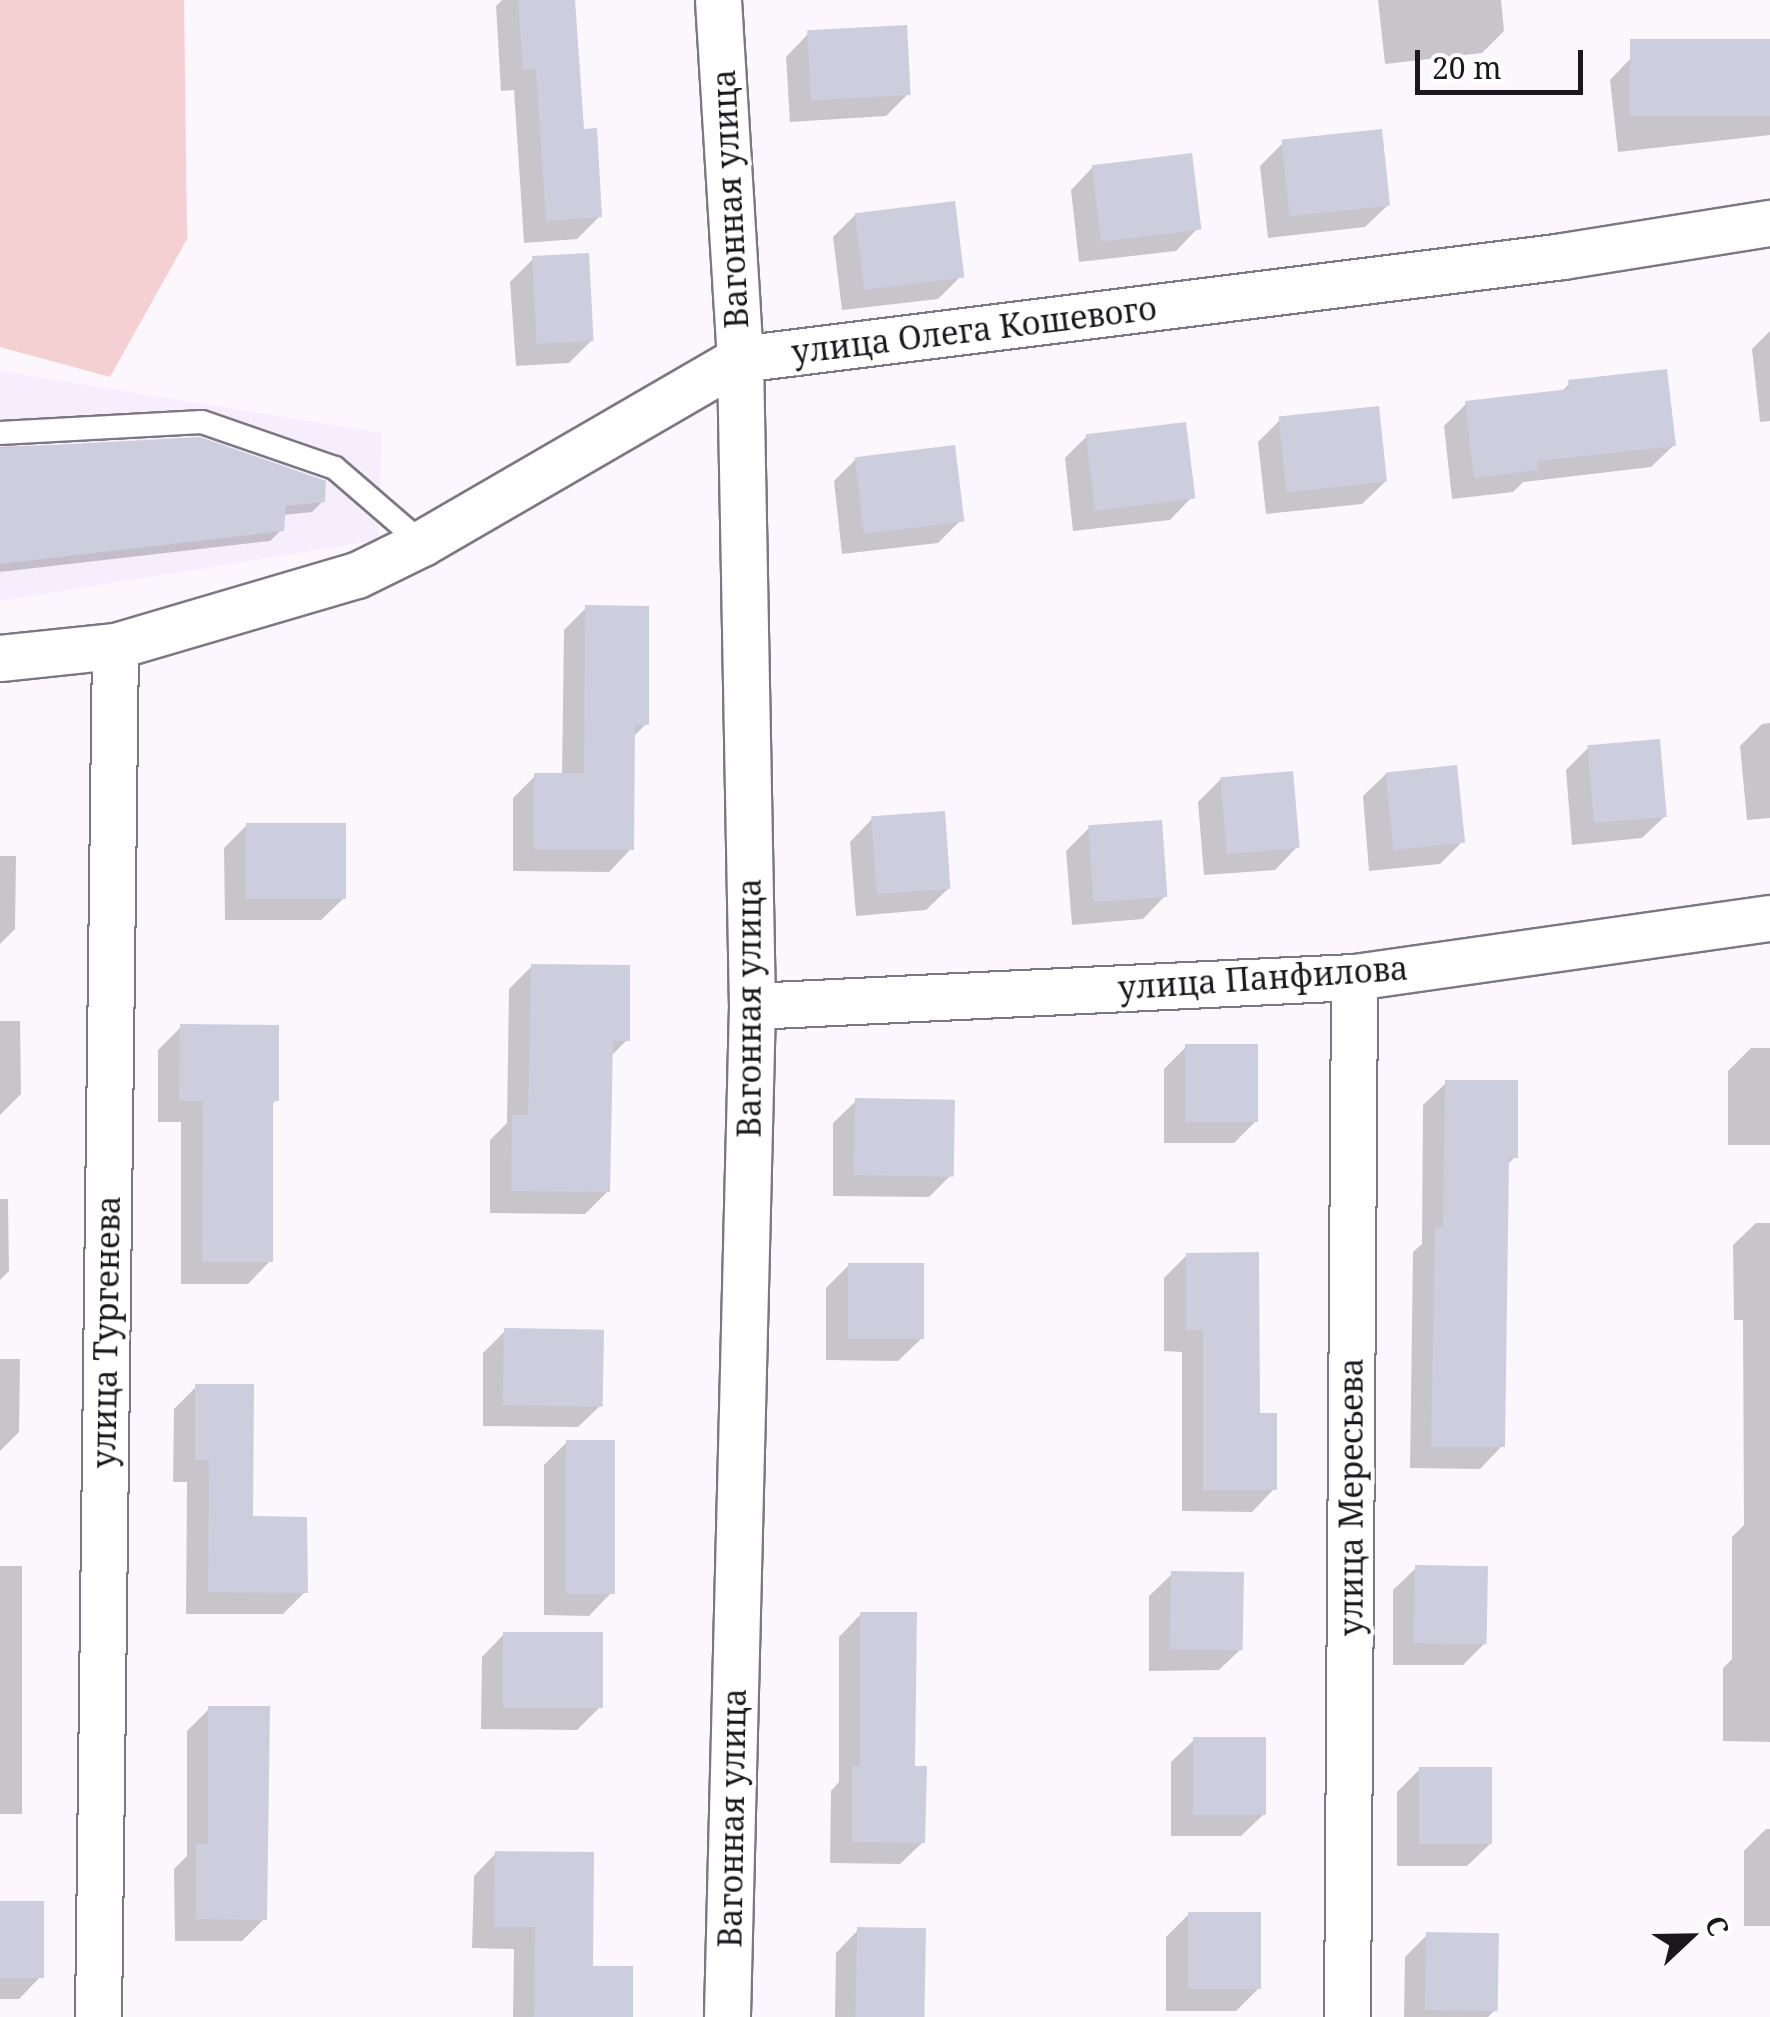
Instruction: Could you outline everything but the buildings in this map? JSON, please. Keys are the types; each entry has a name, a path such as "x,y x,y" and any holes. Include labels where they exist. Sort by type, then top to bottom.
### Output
{"street":[{"name":"Вагонная улица","path":"718,0 740,359 752,1006 727,2017"},
{"name":"улица Олега Кошевого","path":"0,658 115,646 357,575 422,543 740,359 1562,256 1770,224"},
{"name":"улица Тургенева","path":"98,2017 115,646"},
{"name":"улица Панфилова","path":"752,1006 1354,977 1770,918"},
{"name":"улица Мересьева","path":"1347,2017 1354,977"}],"lane":[{"path":"0,433 202,422 335,468 422,543"}],"shaded area":[{"path":"0,0 184,0 187,239 110,377 0,347"},
{"path":"0,371 382,433 378,540 0,601"}]}
